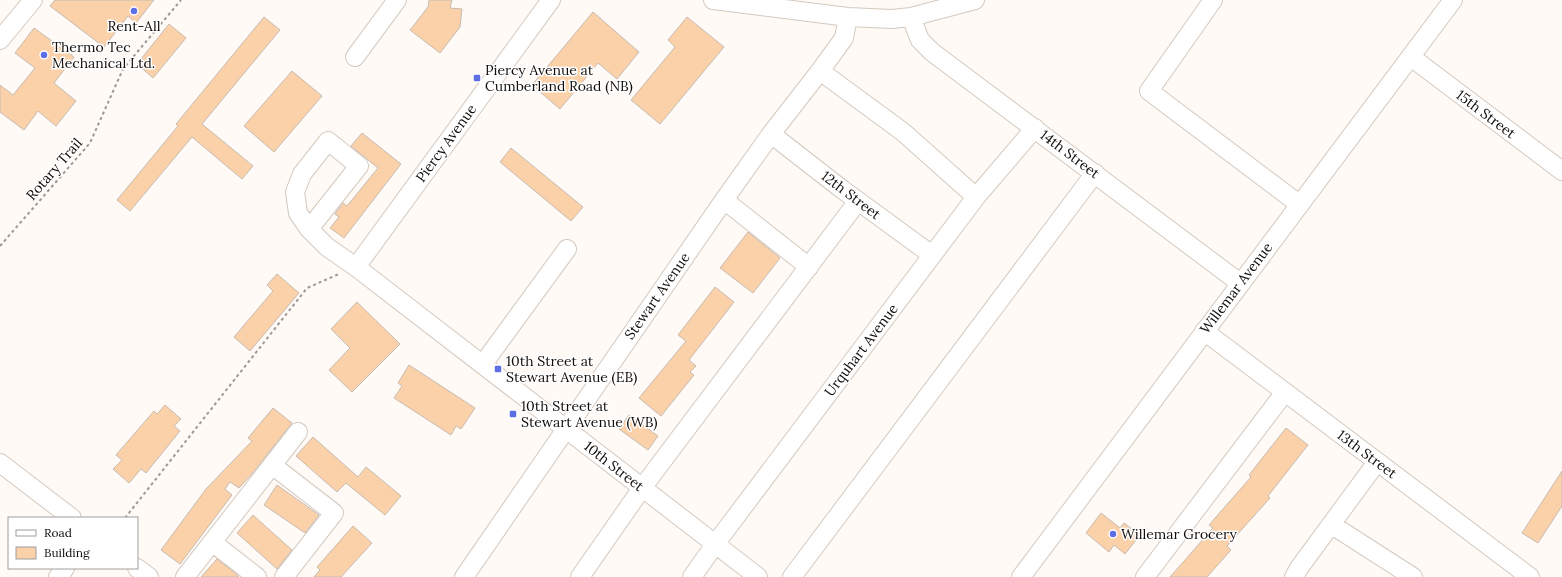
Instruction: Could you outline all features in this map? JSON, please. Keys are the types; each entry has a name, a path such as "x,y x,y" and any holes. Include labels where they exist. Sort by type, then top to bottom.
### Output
{"street":[{"path":"0,40 33,0"},
{"path":"355,57 397,0"},
{"name":"Piercy Avenue","path":"356,267 551,0"},
{"path":"713,0 848,17 892,19 911,17 975,0"},
{"path":"1213,0 1149,91 1299,204"},
{"name":"Willemar Avenue","path":"1021,577 1453,0"},
{"name":"Stewart Avenue","path":"464,577 724,200 771,134 844,38 848,17"},
{"name":"14th Street","path":"911,17 920,40 932,52 1240,283"},
{"name":"15th Street","path":"1411,57 1562,171"},
{"path":"820,71 903,132 976,197"},
{"name":"Urquhart Avenue","path":"692,577 976,197 1035,128"},
{"name":"12th Street","path":"771,134 858,201 932,255"},
{"path":"792,577 1095,173"},
{"path":"724,200 808,266"},
{"path":"580,577 642,488 858,201"},
{"name":"10th Street","path":"308,229 327,247 356,267 642,488 716,543 758,577"},
{"path":"482,364 567,248"},
{"name":"13th Street","path":"1204,331 1530,577"},
{"path":"1146,577 1285,392"},
{"path":"185,577 298,432"},
{"path":"1294,577 1299,568 1377,462"},
{"path":"0,463 71,517"},
{"path":"272,465 334,513 284,577"},
{"path":"1332,525 1413,577"},
{"path":"212,542 257,577"},
{"path":"58,577 64,569"},
{"path":"138,569 149,577"}],"path":[{"name":"Rotary Trail","path":"0,246 90,143 123,69 181,0"},
{"path":"126,517 307,288 356,267"}],"building":[{"path":"55,0 154,0 136,23 128,16 104,47 50,6"},
{"path":"429,0 452,0 450,8 462,9 460,27 440,53 410,30 428,7"},
{"path":"593,12 639,52 617,79 598,63 560,109 532,85"},
{"path":"264,17 280,30 202,124 253,166 242,179 192,137 130,211 117,200 178,126 176,124"},
{"path":"687,17 724,47 660,124 631,100 675,47 668,40"},
{"path":"169,24 186,38 153,78 137,64"},
{"path":"34,28 74,57 54,83 76,101 56,126 38,111 24,130 0,112 0,85 13,95 35,68 15,53"},
{"path":"292,71 322,96 274,152 244,126"},
{"path":"362,133 401,164 344,238 330,228 339,217 335,214 343,203 347,206 378,168 351,146"},
{"path":"511,148 583,207 571,221 500,162"},
{"path":"748,232 780,258 753,293 720,268"},
{"path":"277,274 299,293 250,351 234,337 273,291 267,285"},
{"path":"715,287 734,302 689,360 696,366 690,372 694,375 661,416 639,398 686,341 678,335"},
{"path":"357,302 400,344 352,392 329,370 350,348 331,329"},
{"path":"409,365 475,408 461,429 456,426 451,435 394,398 402,386 398,383"},
{"path":"165,405 181,419 174,426 180,431 146,473 141,469 129,483 113,469 122,460 116,455 154,411 157,414"},
{"path":"273,408 292,423 239,488 230,482 225,489 232,495 180,564 161,550 206,489 252,441 248,438"},
{"path":"629,415 658,436 648,450 619,429"},
{"path":"1286,428 1308,445 1268,496 1270,498 1227,546 1231,550 1207,577 1170,577 1213,528 1209,525 1251,477 1249,475"},
{"path":"313,437 358,477 366,467 401,496 385,515 346,483 337,492 296,456"},
{"path":"1562,471 1562,506 1538,543 1522,533"},
{"path":"277,485 319,515 305,533 264,505"},
{"name":"Willemar Grocery","path":"1101,513 1120,528 1124,523 1140,535 1125,554 1114,545 1109,552 1086,533"},
{"path":"253,515 292,550 277,569 237,533"},
{"path":"353,526 372,543 341,577 314,577 320,570 317,567"},
{"path":"217,559 234,572 239,577 201,577"}],"place":[{"name":"Rent-All","path":"134,11"},
{"name":"Thermo Tec Mechanical Ltd.","path":"44,55"},
{"name":"Piercy Avenue at Cumberland Road (NB)","path":"477,78"},
{"name":"10th Street at Stewart Avenue (EB)","path":"498,369"},
{"name":"10th Street at Stewart Avenue (WB)","path":"513,414"},
{"name":"Willemar Grocery","path":"1113,534"}]}
